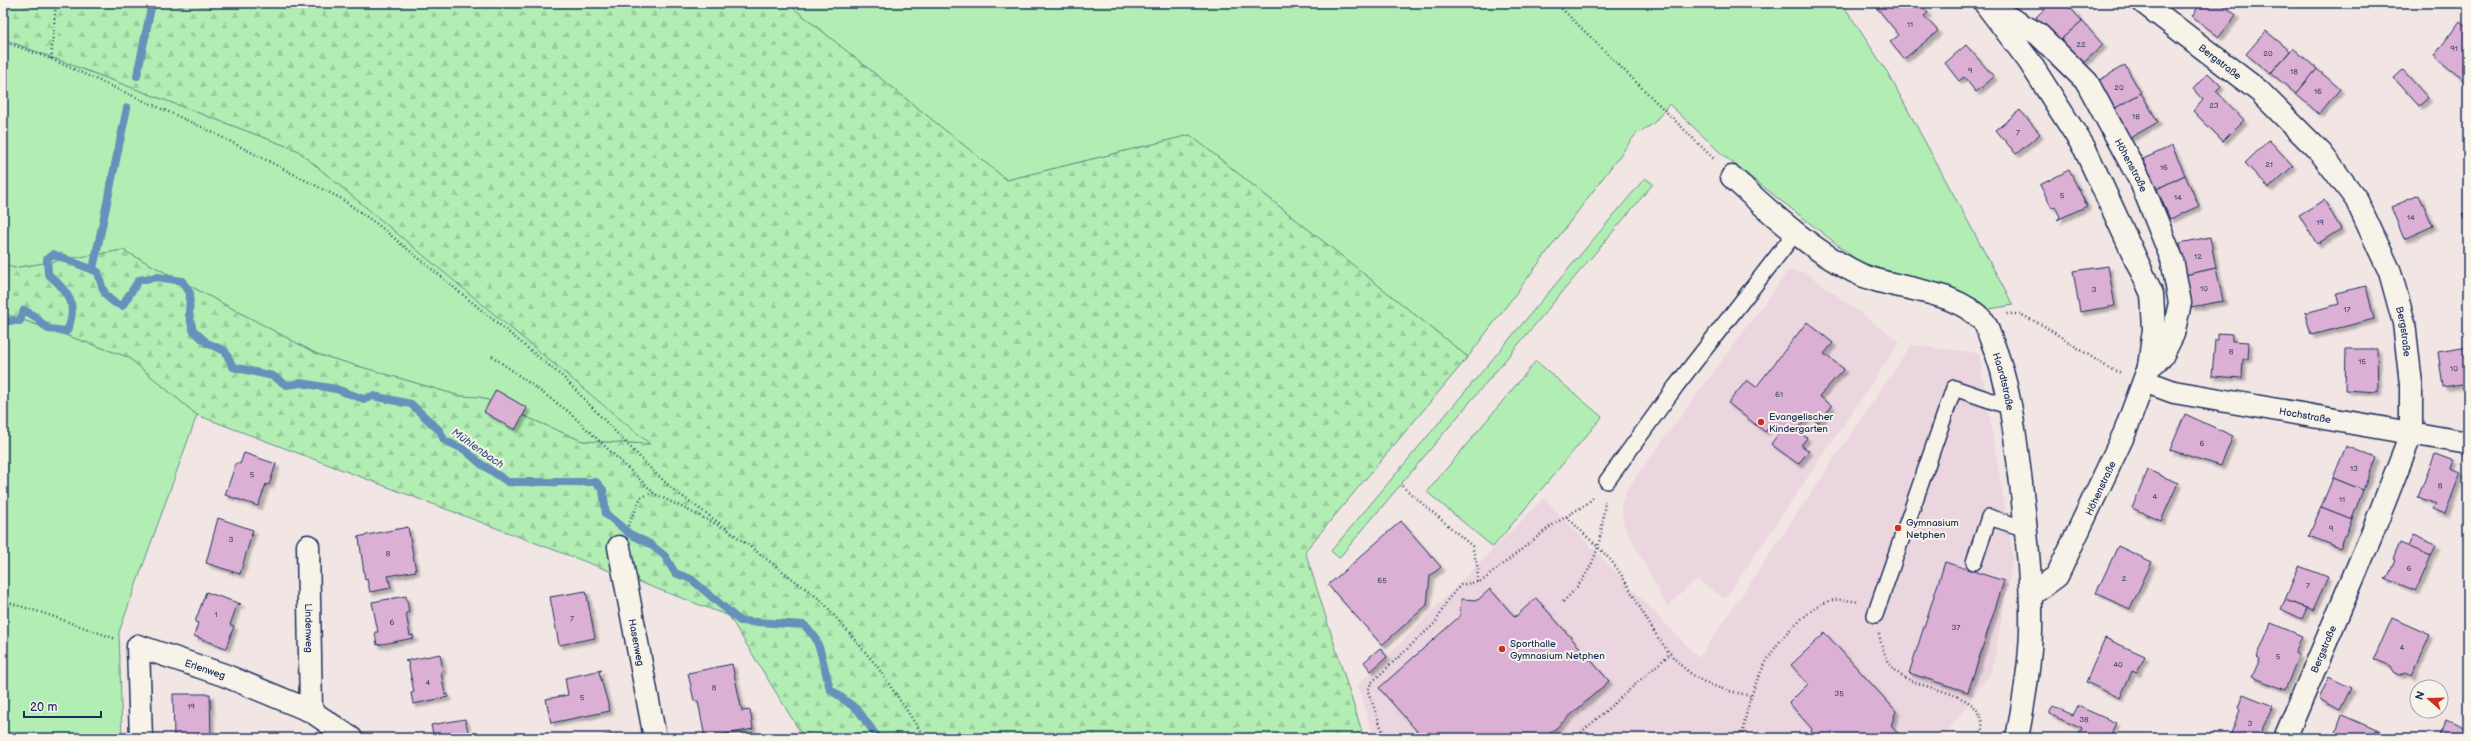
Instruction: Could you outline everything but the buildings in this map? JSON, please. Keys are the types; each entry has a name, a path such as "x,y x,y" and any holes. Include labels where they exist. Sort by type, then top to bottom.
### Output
{"street":[{"name":"Bergstraße","path":"2144,3 2259,91 2321,153 2356,199 2390,272 2404,322 2411,384 2411,434 2371,536 2285,738"},
{"name":"Höhenstraße","path":"1986,4 2029,61 2084,149 2133,248 2152,294 2154,329 2147,374 2125,432 2058,576 2031,595"},
{"name":"Höhenstraße","path":"1986,4 2038,34 2087,82 2141,182 2172,259 2180,303 2173,334 2162,356 2147,374"},
{"path":"1732,176 1796,232 1843,265 1864,276 1897,286 1931,292 1951,300 1984,323"},
{"name":"Haardtstraße","path":"1984,323 1997,352 2010,407 2026,529 2031,595 2027,681 2017,738"},
{"name":"Hochstraße","path":"2147,374 2174,392 2468,443"},
{"name":"Lindenweg","path":"308,546 311,711"},
{"name":"Hasenweg","path":"619,547 655,738"},
{"path":"138,646 141,738"},
{"name":"Erlenweg","path":"138,646 224,675 311,711 351,738"}],"lane":[{"path":"1607,481 1676,386 1796,232"},
{"path":"1877,609 1954,388 2010,407"},
{"path":"1974,562 1989,517 2026,529"}],"path":[{"path":"51,59 56,3"},
{"path":"1556,3 1732,176"},
{"path":"3,41 51,59 251,150 340,198 377,224 564,378 654,472 675,491 822,601 877,666 925,738"},
{"path":"1984,323 2004,314 2020,314 2044,326 2110,369 2147,374"},
{"path":"492,356 569,412 653,493 729,530"},
{"path":"1385,738 1368,691 1371,683 1436,622 1452,593 1461,585 1482,581 1551,526 1588,503 1607,481"},
{"path":"1563,602 1581,584 1599,550 1607,481"},
{"path":"1402,486 1472,546 1478,569 1477,582"},
{"path":"619,547 641,497 653,493"},
{"path":"1567,517 1615,566 1662,645 1699,679 1727,690 1751,696"},
{"path":"1742,738 1745,715 1751,696 1770,653 1792,626 1813,610 1833,600 1877,609 1882,646 1889,662 1901,676 1967,700 1977,708 1982,717 1984,727 1980,738"},
{"path":"3,601 43,613 138,646"},
{"path":"1575,738 1671,653"}],"shaded area":[{"name":"Evangelischer Kindergarten","path":"1788,271 1805,272 1900,342 1725,599 1697,579 1667,607 1624,525 1621,505 1627,489"},
{"name":"Gymnasium Netphen","path":"1911,345 1979,353 2013,558 1992,671 1943,738 1374,738 1358,685 1544,498 1699,658"}],"green space":[{"path":"3,3 787,3 1007,180 1190,135 1468,357 1305,551 1364,738 804,738 729,616 197,415 128,357 3,313 3,264 14,268 123,250 317,354 460,396 480,397 582,441 650,444 297,150 3,39"},
{"path":"787,3 1842,3 1889,75 2013,305 1984,310 1937,283 1866,267 1725,157 1669,104 1653,124 1636,134 1468,357 1190,135 1007,180"},
{"path":"3,39 297,150 651,444 582,441 480,397 460,396 317,354 123,250 14,268 3,264"},
{"path":"1645,178 1653,184 1339,558 1331,551"},
{"path":"3,313 128,357 197,415 119,632 122,738 3,738"},
{"path":"1536,361 1602,417 1493,547 1427,492"}],"waterway":[{"path":"137,76 152,3"},
{"path":"93,269 127,108"},
{"name":"Mühlenbach","path":"3,321 20,321 24,310 34,316 48,329 67,331 72,313 72,306 66,292 48,274 47,259 53,254 98,272 105,293 111,300 122,306 139,280 158,277 182,281 190,293 189,315 193,330 207,343 225,351 233,367 273,376 286,385 301,383 336,389 364,399 373,396 411,404 440,431 444,440 465,450 481,464 508,482 596,482 603,490 606,514 630,534 650,544 665,556 675,573 691,579 740,621 804,625 815,637 820,650 830,689 858,710 878,738"}],"place":[{"name":"Evangelischer Kindergarten","path":"1761,422"},
{"name":"Gymnasium Netphen","path":"1898,528"},
{"name":"Sporthalle Gymnasium Netphen","path":"1502,649"}]}
